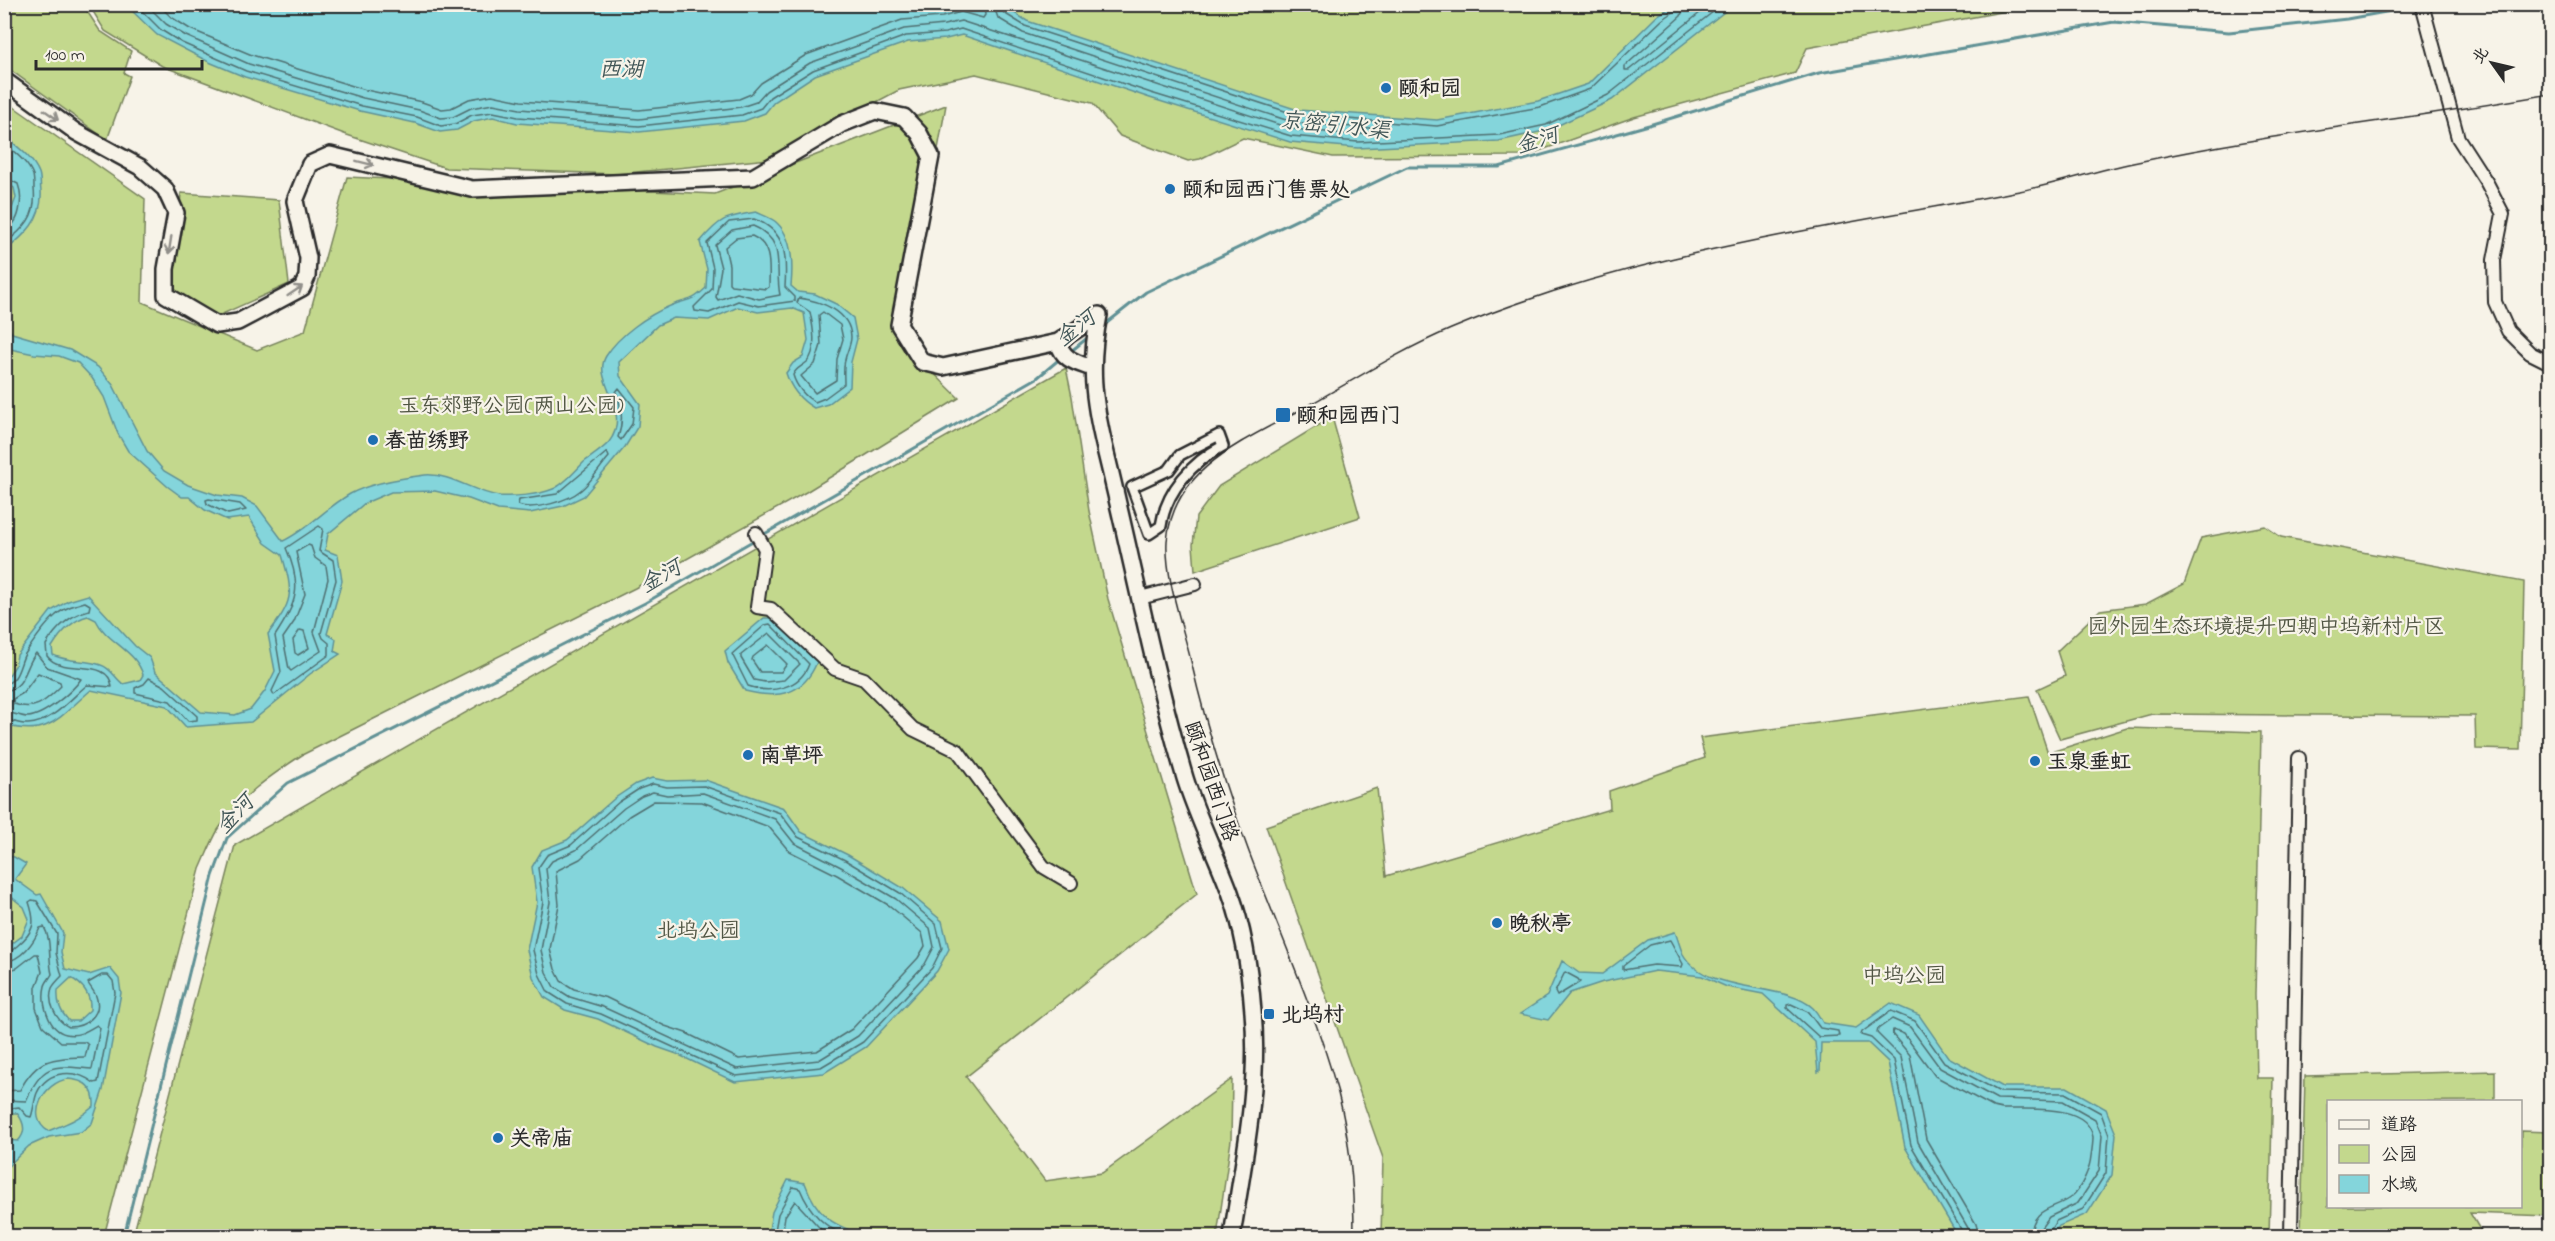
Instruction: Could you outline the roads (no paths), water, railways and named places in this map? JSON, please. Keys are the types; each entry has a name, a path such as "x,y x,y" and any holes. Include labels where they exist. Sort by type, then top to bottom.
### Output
{"street":[{"path":"2423,9 2458,138 2487,183 2503,214 2494,260 2495,302 2508,331 2530,353 2550,363"},
{"path":"4,80 76,132 140,167 165,189 176,213 166,269 166,295 217,325 238,322 302,288 307,277 308,258 295,201 310,164 330,155 472,189 753,177 842,124 875,111 904,117 919,133 932,156 899,326 922,362 943,367 1062,351 1092,368"},
{"name":"颐和园西门路","path":"1062,351 1099,315 1092,368 1097,415 1168,718 1186,782 1230,895 1249,972 1254,1031 1253,1075 1248,1130 1232,1236"},
{"path":"1219,435 1223,446 1205,456 1183,479 1167,503 1161,526 1149,534 1132,487 1169,470 1180,455 1219,435"},
{"path":"758,536 765,549 758,607 771,609 835,669 864,679 913,729 958,751 1044,867 1071,883"},
{"path":"1140,598 1195,584"},
{"path":"2291,1236 2299,758"}],"water":[{"name":"西湖","path":"126,5 1006,5 1008,9 1027,21 1298,110 1437,120 1538,101 1588,84 1658,15 1674,5 1733,5 1612,100 1548,130 1499,141 1358,148 1290,142 962,35 946,39 908,42 815,75 774,102 765,113 744,121 639,132 517,123 493,117 474,121 457,130 440,132 415,123 360,111 245,77 209,62 157,35"},
{"path":"4,135 33,162 40,175 41,191 41,201 36,218 26,232 5,251 5,226 16,198 14,188 5,182"},
{"path":"756,212 777,223 786,236 791,253 791,286 798,292 815,294 836,304 853,318 857,339 851,362 850,387 828,404 814,408 809,405 793,389 786,373 793,363 803,357 808,340 804,313 792,308 758,312 738,307 709,320 674,318 658,325 619,362 620,376 640,404 638,426 625,447 584,496 563,506 530,513 498,510 469,499 435,491 391,492 365,503 328,534 325,550 338,555 342,581 327,634 336,639 334,651 340,654 310,674 251,722 186,727 167,706 91,690 61,716 43,727 32,729 5,725 5,681 15,666 17,655 51,611 68,601 88,595 135,646 150,658 155,672 201,712 235,715 251,709 265,691 275,671 268,634 287,605 289,589 282,555 265,543 249,517 227,520 205,510 189,497 182,497 167,486 128,451 118,434 104,397 92,378 78,363 59,356 5,348 5,323 12,333 70,350 98,367 113,385 147,451 164,471 188,485 217,495 242,498 257,506 283,541 301,531 350,494 396,479 435,475 499,496 540,493 562,484 609,442 615,430 617,419 615,407 604,375 603,365 606,356 626,333 644,320 670,306 692,299 706,288 707,269 700,242 718,223 730,217","holes":["88,616 96,620 101,628 134,659 143,675 140,680 123,684 104,666 53,655 52,647 72,624"]},
{"path":"764,618 774,618 817,662 804,682 788,692 768,695 745,691 728,663 725,651"},
{"path":"652,778 667,781 705,780 784,808 801,832 848,855 903,888 942,921 949,949 937,971 866,1047 824,1073 735,1082 598,1019 565,1010 544,997 533,977 527,950 537,902 532,867 542,850 567,840 615,798 636,784"},
{"path":"5,856 14,857 26,864 15,879 37,895 41,894 63,933 61,952 65,969 89,975 110,968 119,979 121,993 103,1090 92,1123 81,1132 49,1137 29,1146 5,1169 5,1140 18,1141 23,1134 24,1127 17,1113 8,1113 5,1117 5,949 22,936 29,919 24,907 5,892","holes":["71,978 83,987 89,1000 90,1010 78,1021 69,1021 59,1003 58,990","68,1079 88,1086 93,1094 94,1106 78,1118 48,1131 41,1125 38,1117 40,1101 52,1086"]},
{"path":"1675,932 1683,954 1694,967 1709,976 1727,982 1784,994 1800,1000 1813,1008 1823,1023 1856,1028 1891,1003 1919,1015 1948,1057 2003,1087 2067,1087 2106,1109 2116,1134 2112,1175 2087,1214 2059,1226 2052,1236 1958,1236 1905,1147 1888,1062 1868,1043 1821,1043 1820,1071 1818,1072 1815,1042 1763,994 1727,987 1702,976 1655,971 1603,982 1570,993 1548,1020 1520,1014 1547,996 1562,961 1579,973 1602,974 1648,940"},
{"path":"788,1180 805,1183 821,1212 844,1228 865,1236 768,1236 772,1212"}],"waterway":[{"name":"金河","path":"1103,326 1146,292 1407,167 1499,167 1649,125 1819,73 2114,22 2229,32 2347,19 2419,6"},
{"name":"金河","path":"1070,352 1091,335"},
{"name":"金河","path":"761,536 1037,378 1062,357"},
{"name":"金河","path":"124,1236 213,876 227,838 288,783 645,603 756,539"}],"tram line":[{"path":"1354,1236 1346,1128 1338,1093 1308,1001 1249,852 1224,781 1171,585 1167,541 1172,515 1183,493 1198,475 1238,444 1414,346 1519,303 1588,281 1729,246 2029,189 2118,166 2185,152 2550,94"}],"place":[{"name":"颐和园","path":"1386,88"},
{"name":"颐和园西门售票处","path":"1170,189"},
{"name":"颐和园西门","path":"1283,415"},
{"name":"春苗绣野","path":"373,440"},
{"name":"南草坪","path":"748,755"},
{"name":"玉泉垂虹","path":"2035,761"},
{"name":"晚秋亭","path":"1497,923"},
{"name":"北坞村","path":"1269,1014"},
{"name":"关帝庙","path":"498,1138"}],"water label":[{"name":"京密引水渠","path":"1335,124"}],"park label":[{"name":"玉东郊野公园(两山公园)","path":"511,405"},
{"name":"园外园生态环境提升四期中坞新村片区","path":"2266,626"},
{"name":"北坞公园","path":"698,930"},
{"name":"中坞公园","path":"1904,975"}]}
